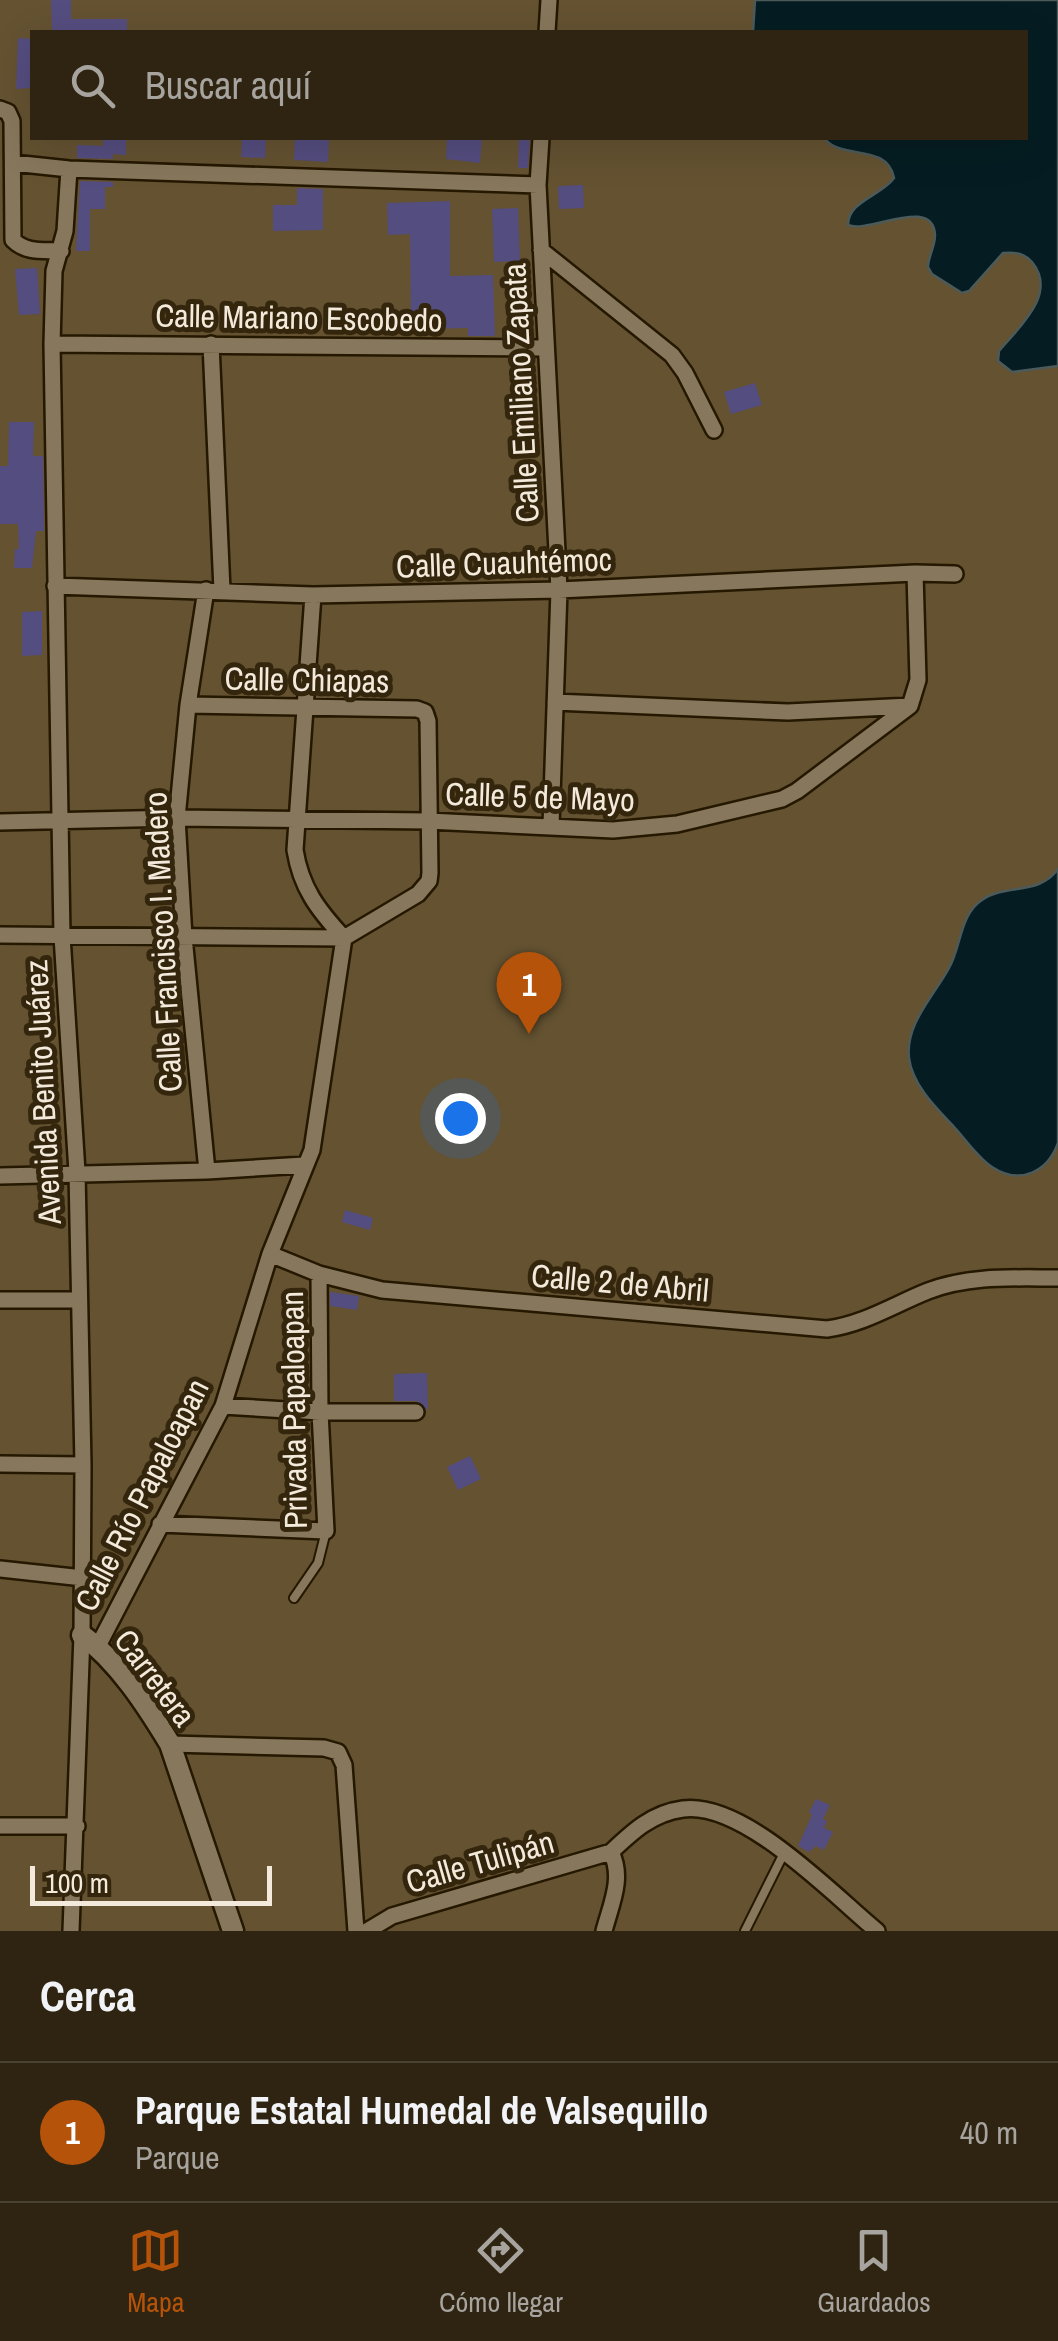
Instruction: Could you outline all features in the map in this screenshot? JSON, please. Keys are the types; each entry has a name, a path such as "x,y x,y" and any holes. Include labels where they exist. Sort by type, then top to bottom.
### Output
{"street":[{"path":"547,30 549,0"},
{"path":"4,110 12,121 12,240 20,248 61,250"},
{"name":"Calle Emiliano Zapata","path":"541,140 538,185 559,590 551,826"},
{"path":"13,163 70,170 538,185"},
{"name":"Avenida Benito Juárez","path":"70,170 61,250 54,271 55,586 62,936 80,1300 83,1578 90,1641 72,1931"},
{"path":"541,250 672,356 714,430"},
{"name":"Calle Mariano Escobedo","path":"52,344 545,348"},
{"name":"Calle Francisco I. Madero","path":"207,1171 184,937 177,818 188,705 214,590 210,344"},
{"path":"556,702 788,712 910,706 918,680 915,572"},
{"name":"Calle Cuauhtémoc","path":"55,586 313,595 559,590 915,572 955,574"},
{"path":"313,595 295,850 308,896 344,938"},
{"name":"Calle Chiapas","path":"188,705 425,712 428,821"},
{"name":"Calle 5 de Mayo","path":"0,822 177,818 428,821 613,830 676,824 782,799 798,791 910,706"},
{"path":"0,935 344,938 424,888 430,873 428,821"},
{"name":"Calle Río Papaloapan","path":"90,1641 160,1524 223,1406 270,1254 312,1150 344,938"},
{"path":"0,1176 207,1171 304,1164"},
{"name":"Calle 2 de Abril","path":"270,1254 319,1274 382,1290 827,1329 854,1325 928,1291 963,1281 1058,1278"},
{"name":"Privada Papaloapan","path":"319,1274 326,1531"},
{"path":"0,1300 80,1300"},
{"path":"223,1406 416,1412"},
{"path":"0,1464 84,1465"},
{"path":"160,1524 326,1531"},
{"path":"0,1569 83,1578"},
{"name":"Carretera","path":"90,1641 154,1718 170,1744 233,1931"},
{"path":"170,1744 324,1748 338,1752 344,1765 356,1931"},
{"path":"604,1931 618,1880 618,1866 611,1852 635,1828 684,1808 707,1810 732,1819 785,1851 877,1931"},
{"path":"0,1826 77,1826"},
{"name":"Calle Tulipán","path":"368,1931 392,1916 611,1852"}],"lane":[{"name":"Privada Papaloapan","path":"294,1598 318,1563 326,1531"},
{"path":"745,1931 785,1851"}],"shaded area":[{"path":"0,0 1058,0 1058,1931 0,1931"}],"water":[{"path":"755,0 1058,0 1058,366 1012,372 998,361 999,351 1025,321 1038,298 1039,274 1029,259 1003,253 969,291 962,293 932,274 928,267 935,235 932,223 924,218 848,225 853,210 894,178 882,160 841,149 826,140 1028,140 1028,30 753,30"},
{"path":"1058,869 1058,1143 1040,1168 1013,1175 982,1159 926,1096 911,1068 909,1046 916,1022 949,968 965,922 975,906 991,895 1041,883"}],"building":[{"path":"51,0 71,0 71,19 127,19 127,30 52,30"},
{"path":"18,38 30,39 30,88 16,89"},
{"path":"103,140 126,140 126,155 113,154 113,159 77,158 77,145 103,146"},
{"path":"242,140 266,140 265,158 241,157"},
{"path":"295,140 329,140 328,162 294,160"},
{"path":"447,140 482,140 480,163 446,159"},
{"path":"519,140 530,140 528,168 518,168"},
{"path":"80,181 113,182 113,187 105,187 105,209 90,209 90,251 76,251"},
{"path":"583,185 584,208 559,209 558,186"},
{"path":"297,188 323,189 323,230 273,231 273,205 297,205"},
{"path":"450,201 450,276 493,275 495,336 468,336 468,328 411,329 410,234 388,235 387,203"},
{"path":"518,208 520,261 494,262 492,209"},
{"path":"37,268 40,314 19,315 15,269"},
{"path":"755,383 762,405 731,414 724,392"},
{"path":"9,422 34,422 33,456 43,456 44,531 36,531 32,568 14,568 15,549 19,549 18,524 0,524 0,466 8,466"},
{"path":"42,611 42,655 22,656 22,612"},
{"path":"345,1210 373,1218 370,1230 342,1222"},
{"path":"330,1292 359,1296 357,1310 330,1306"},
{"path":"427,1373 428,1410 417,1401 394,1401 394,1374"},
{"path":"470,1456 481,1479 458,1490 447,1467"},
{"path":"816,1799 830,1805 823,1819 827,1821 824,1828 833,1832 824,1850 816,1846 809,1852 798,1846"}],"place":[{"name":"Parque Estatal Humedal de Valsequillo","path":"529,1034"}]}
